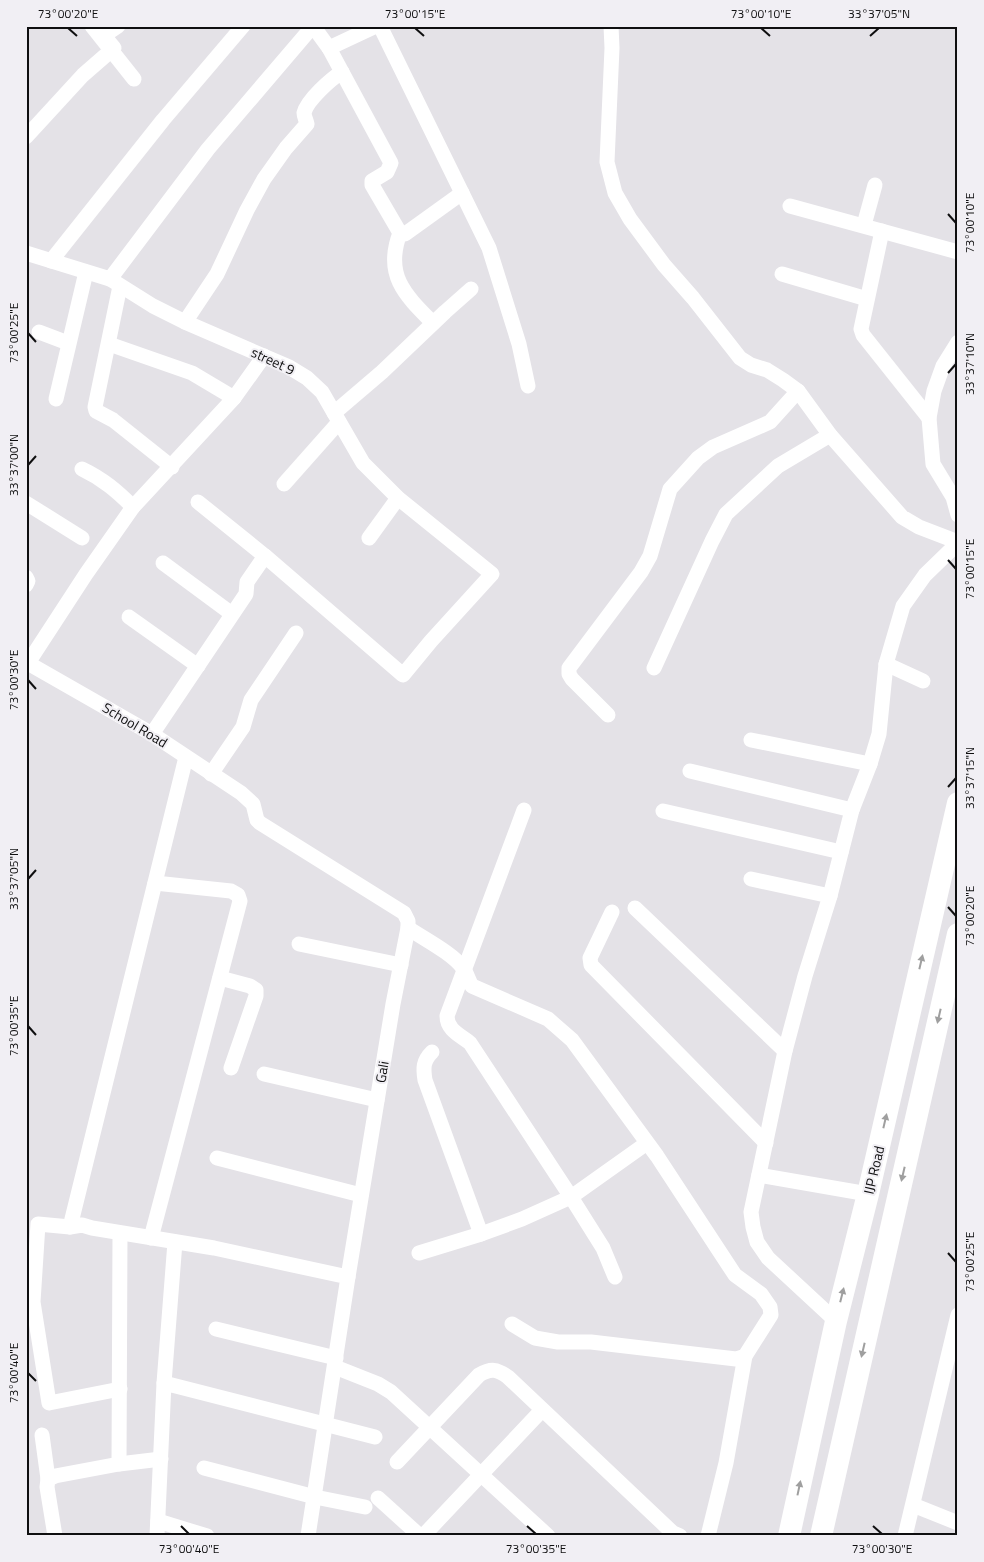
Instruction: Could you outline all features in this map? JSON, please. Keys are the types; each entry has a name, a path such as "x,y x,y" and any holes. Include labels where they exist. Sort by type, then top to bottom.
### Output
{"highway":[{"name":"IJP Road","path":"789,1536 836,1321 868,1194 958,803"},
{"path":"821,1536 958,934"}],"street":[{"path":"92,26 134,79"},
{"path":"26,137 83,75 111,51 114,47 105,37 106,34 118,26"},
{"path":"51,261 163,120 243,26"},
{"path":"172,467 113,420 96,411 95,407 109,344 115,282 208,149 313,26 329,48 391,163 387,172 372,181 372,185 400,233"},
{"path":"329,48 376,26"},
{"path":"380,26 489,248 519,344 528,386"},
{"path":"611,26 612,48 607,162 615,193 630,219 664,265 693,298 740,358 751,365 767,370 798,391 830,435 902,518 958,543 925,575 903,606 886,664 879,734 870,764 852,810 830,896 805,976 785,1051 752,1212 757,1242 768,1258 836,1321"},
{"path":"185,322 217,274 264,179 286,148 307,124 304,113 309,104 331,79 342,72"},
{"path":"864,226 875,185"},
{"path":"400,233 405,234 462,193"},
{"path":"790,206 958,252"},
{"path":"882,231 861,328 863,335 929,418"},
{"path":"400,233 394,248 398,280 406,296 433,323"},
{"name":"street 9","path":"26,253 115,282 153,306 185,322 289,367 307,378 322,392 363,463 398,498 492,574 403,675 265,556"},
{"path":"56,399 86,272"},
{"path":"782,274 867,299"},
{"path":"284,484 337,418 433,323 471,290"},
{"path":"40,332 68,343"},
{"path":"958,342 943,366 934,391 929,418 933,464 953,497 958,515"},
{"path":"109,344 192,373 234,398"},
{"path":"27,662 133,507 234,398 264,356"},
{"path":"608,714 572,679 569,674 569,668 641,572 650,556 670,489 698,458 714,447 770,422 798,391"},
{"path":"654,668 726,514 778,466 830,435"},
{"path":"82,469 112,486 133,507"},
{"path":"369,538 398,498"},
{"path":"152,734 246,594 247,582 265,556 198,502"},
{"path":"26,503 82,538"},
{"path":"163,563 232,614"},
{"path":"26,577 28,581 26,585"},
{"path":"130,618 198,666"},
{"path":"211,774 243,727 251,700 296,633"},
{"name":"School Road","path":"27,662 152,734 241,793 253,804 257,820 260,823 404,913 408,921 408,928"},
{"path":"886,664 924,681"},
{"path":"751,740 870,764"},
{"path":"70,1227 186,757"},
{"path":"690,771 852,810"},
{"path":"524,810 447,1016 447,1022 450,1028 470,1043 572,1197 603,1248 615,1277"},
{"path":"663,812 841,852"},
{"path":"751,878 830,896"},
{"path":"151,1238 240,901 238,895 231,891 155,883"},
{"path":"635,908 785,1051"},
{"path":"612,912 590,958 591,965 766,1143"},
{"path":"408,928 457,961 465,970 467,979 472,986 548,1019 572,1040 647,1143 735,1275 761,1294 770,1307 771,1315 769,1320 744,1356 726,1464 708,1536"},
{"name":"Gali","path":"308,1536 361,1195 408,928"},
{"path":"299,944 401,965"},
{"path":"220,978 250,986 256,990 256,996 231,1068"},
{"path":"432,1052 425,1060 425,1080 481,1234"},
{"path":"264,1074 377,1100"},
{"path":"419,1253 522,1219 572,1197 647,1143"},
{"path":"217,1158 361,1195"},
{"path":"759,1175 868,1194"},
{"path":"120,1389 49,1403 33,1302 38,1224 70,1227 82,1225 214,1248 348,1277"},
{"path":"120,1233 120,1464"},
{"path":"174,1242 164,1384 157,1528 207,1536"},
{"path":"905,1536 958,1315"},
{"path":"512,1324 535,1338 558,1342 591,1342 736,1359 744,1356"},
{"path":"216,1329 336,1362 385,1388 548,1536"},
{"path":"397,1462 479,1375 488,1370 498,1370 508,1377 673,1532 680,1536"},
{"path":"164,1384 375,1437"},
{"path":"378,1498 422,1536 542,1410"},
{"path":"42,1435 48,1479 47,1487 55,1536"},
{"path":"48,1479 55,1476 120,1464 161,1459"},
{"path":"204,1468 365,1507"},
{"path":"913,1505 958,1523"}]}
